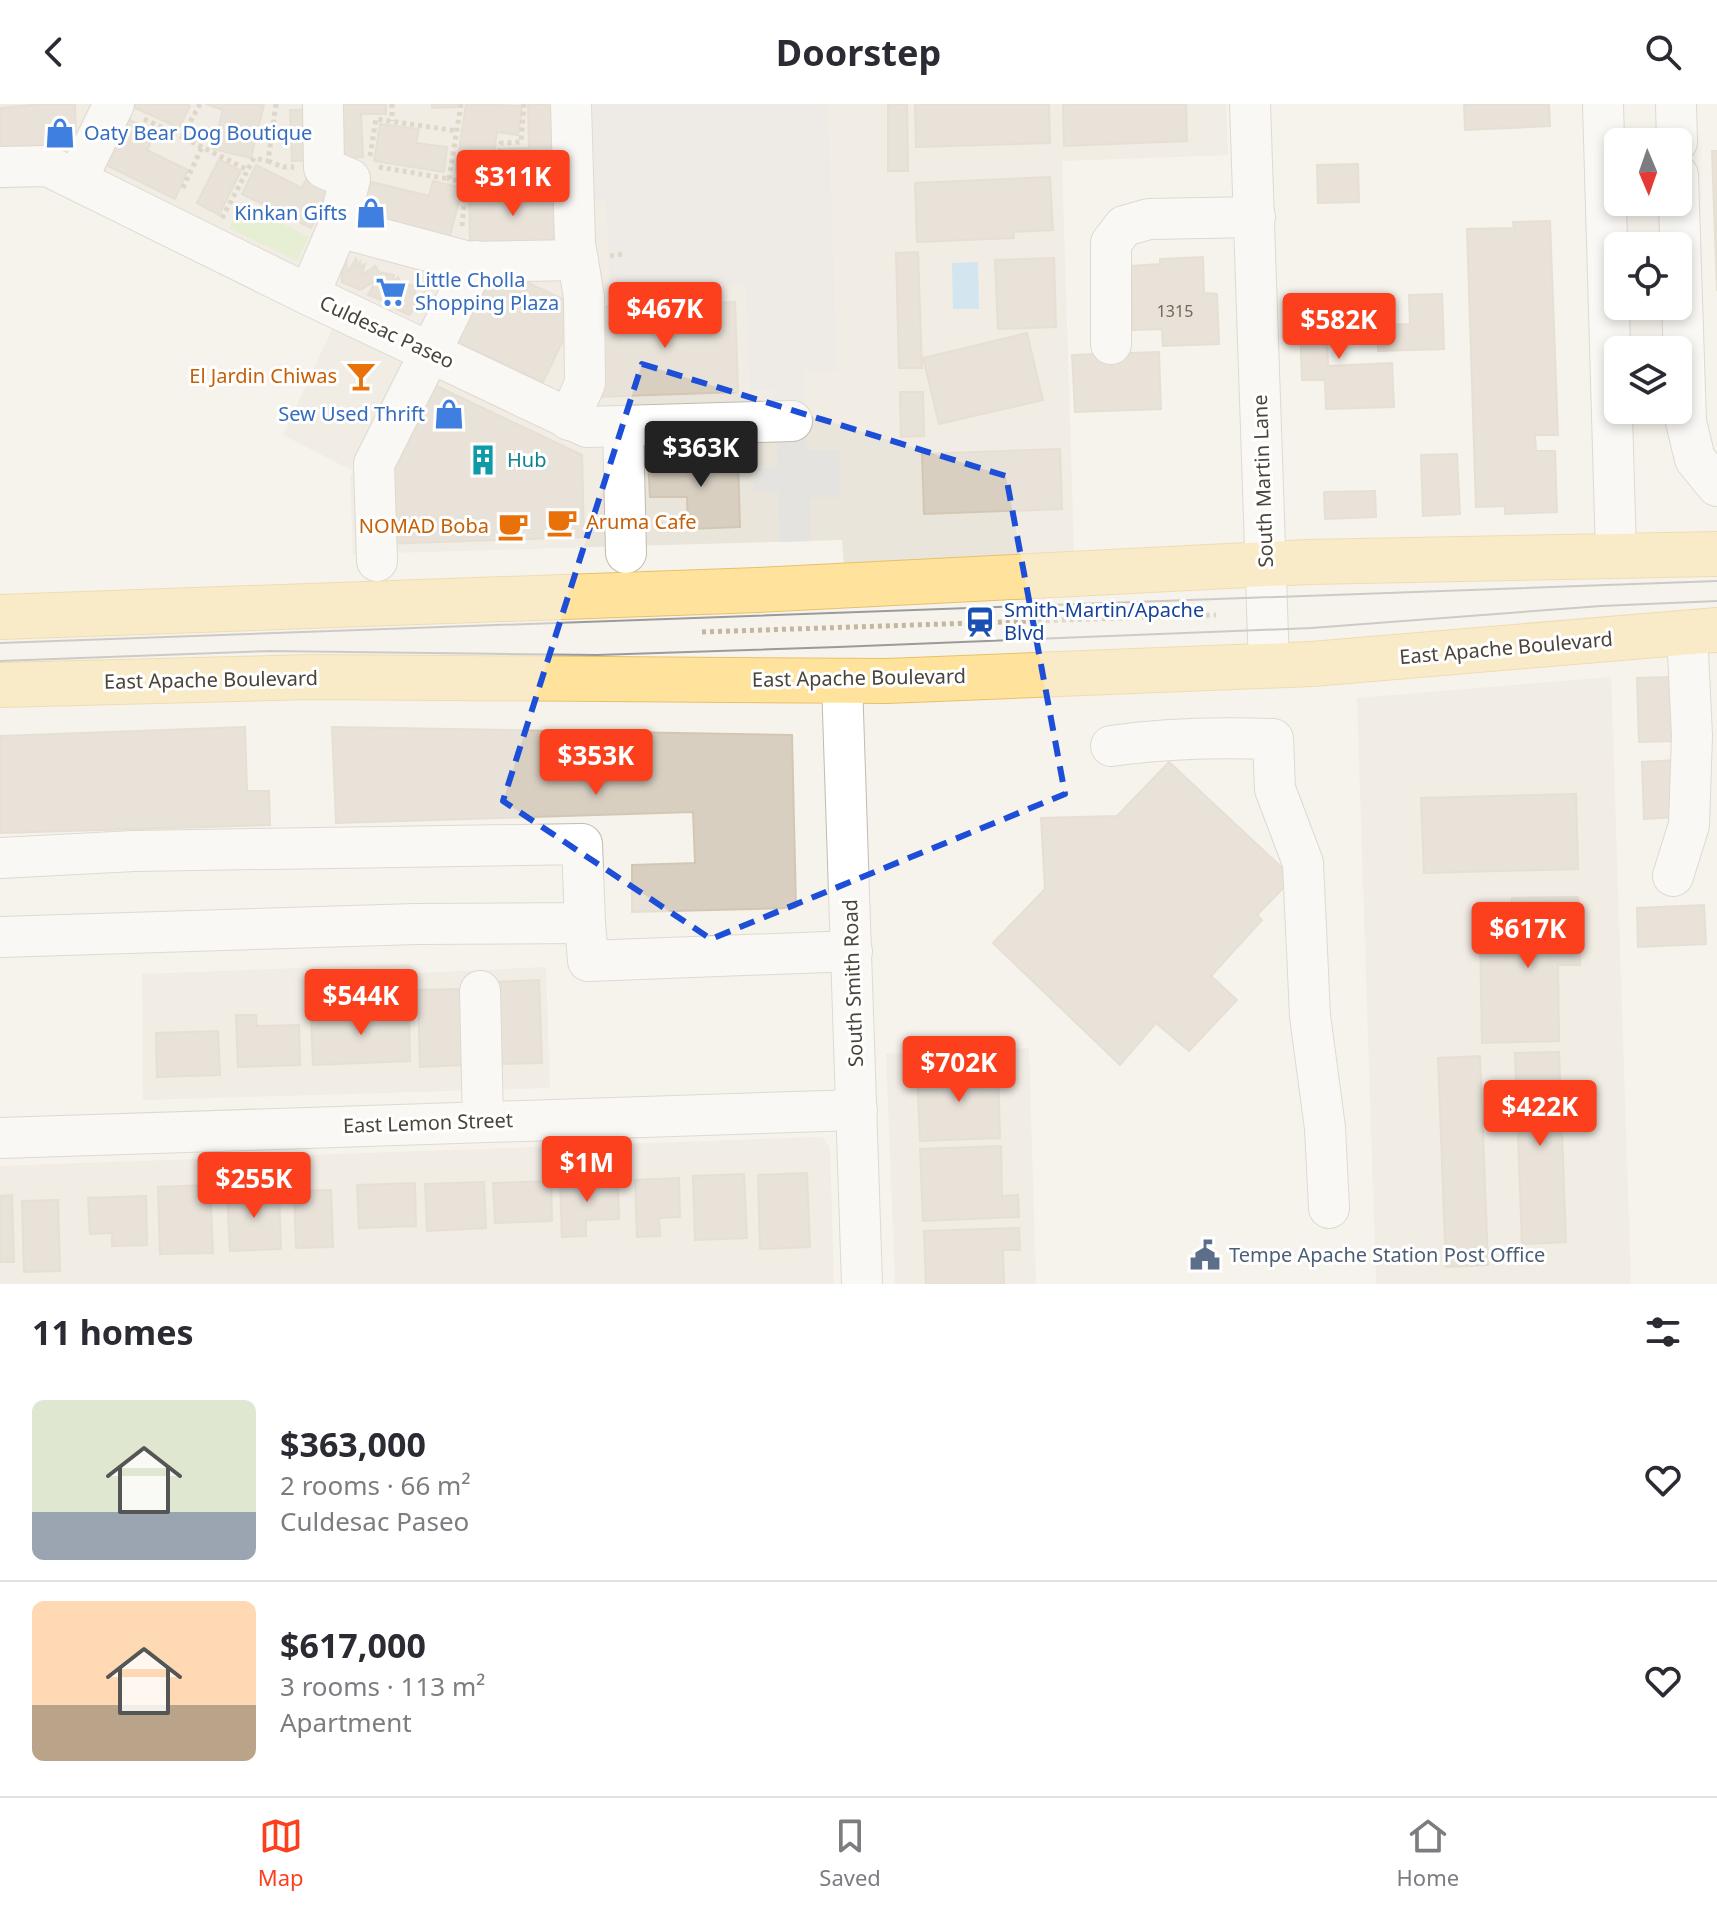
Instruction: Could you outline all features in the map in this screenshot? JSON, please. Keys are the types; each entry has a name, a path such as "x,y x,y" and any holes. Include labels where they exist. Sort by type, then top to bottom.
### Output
{"main road":[{"path":"0,617 758,590 1265,565 1616,554 1717,554"},
{"name":"East Apache Boulevard","path":"0,685 311,677 842,682 1380,660 1702,631"}],"street":[{"path":"309,295 338,227 350,179 324,168 323,104"},
{"path":"569,420 585,383 584,297 578,260 571,104"},
{"name":"South Martin Lane","path":"1250,104 1269,666"},
{"path":"1603,104 1616,554"},
{"path":"1676,104 1677,128"},
{"path":"77,179 128,111"},
{"name":"Culdesac Paseo","path":"0,167 48,166 587,427 792,421"},
{"path":"1679,216 1686,422 1695,459 1717,486"},
{"path":"1111,344 1111,243 1124,226 1149,219 1255,217"},
{"path":"338,227 467,260 578,260"},
{"path":"377,561 374,464 430,352 467,260"},
{"path":"623,426 626,553"},
{"path":"1673,876 1689,825 1692,736 1702,631"},
{"name":"South Smith Road","path":"842,682 862,1284"},
{"path":"1111,746 1150,740 1273,739 1275,789 1303,863 1310,1016 1325,1128 1329,1208"},
{"path":"0,858 134,851 582,844 588,961 852,951"},
{"path":"0,937 416,924 585,923"},
{"path":"480,991 483,1121"},
{"name":"East Lemon Street","path":"0,1138 857,1110"}],"path":[{"path":"182,137 200,104"},
{"path":"208,245 254,158 268,161 276,104"},
{"path":"392,104 392,121"},
{"path":"449,179 461,104"},
{"path":"496,182 501,143 521,142 524,104"},
{"path":"128,111 248,170"},
{"path":"457,131 376,119 369,165 466,182 551,187"},
{"path":"183,188 202,147"},
{"path":"466,182 467,260"},
{"path":"702,632 1216,615"}],"highlighted area":[{"path":"642,364 1006,476 1065,794 711,939 503,801"}],"shaded area":[{"path":"0,104 1226,104 1228,155 1062,161 1074,554 844,567 842,540 353,554 350,477 353,471 283,435 333,327 42,187 0,189"},
{"path":"581,104 828,104 837,370 804,371 806,450 840,450 841,497 810,498 811,541 780,542 778,491 754,492 754,469 778,467 773,390 750,390 746,285 610,290 606,201 585,201"},
{"path":"1611,677 1631,1284 1376,1284 1357,698"},
{"path":"409,964 421,973 546,967 550,1088 143,1100 142,974"},
{"path":"1029,1048 1036,1284 895,1284 886,1054"},
{"path":"822,1137 830,1147 834,1284 0,1284 0,1166"}],"green space":[{"path":"241,203 309,237 297,261 229,228"}],"water":[{"path":"978,262 979,309 953,309 952,263"}],"building":[{"path":"75,104 76,144 0,147 0,108"},
{"path":"135,104 190,106 179,128 133,107"},
{"path":"206,104 264,104 251,158 213,149 223,110"},
{"path":"331,104 386,104 386,114 361,114 363,157 333,158"},
{"path":"432,104 457,104 458,107 432,108"},
{"path":"466,104 522,106 518,135 497,132 491,175 456,170"},
{"path":"528,104 563,104 566,179 505,180 504,149 529,148"},
{"path":"888,104 907,104 908,171 888,171"},
{"path":"915,104 1049,104 1050,143 916,147"},
{"path":"1063,104 1186,104 1187,141 1064,146"},
{"path":"1464,104 1549,104 1550,126 1465,130"},
{"path":"290,110 316,110 317,160 292,161"},
{"path":"128,119 155,133 147,150 188,170 175,199 106,165"},
{"path":"380,124 419,129 416,143 447,147 444,172 374,161"},
{"path":"1712,151 1717,151 1717,291"},
{"path":"219,159 241,171 219,215 197,203"},
{"path":"1358,164 1359,202 1318,203 1317,165"},
{"path":"256,165 302,188 310,171 334,183 311,228 242,194"},
{"path":"1050,177 1053,230 1013,232 1014,238 917,242 915,183"},
{"path":"364,180 429,196 433,181 463,188 448,242 354,218"},
{"path":"498,186 498,203 563,200 564,240 470,242 469,187"},
{"path":"1550,221 1558,435 1535,435 1536,451 1555,451 1557,512 1505,514 1505,506 1476,507 1467,229 1514,228 1513,222"},
{"path":"918,252 922,368 899,368 896,253"},
{"path":"346,256 347,273 356,259 358,266 360,262 361,267 365,264 362,275 375,266 379,272 394,275 392,283 398,277 401,282 416,287 413,302 424,293 423,299 409,315 396,309 400,298 394,307 399,290 384,301 368,295 376,281 360,290 342,282 341,267"},
{"path":"1203,257 1204,293 1217,294 1219,344 1163,346 1162,329 1133,330 1131,266 1160,264 1160,259"},
{"path":"1054,258 1056,327 998,329 995,260"},
{"path":"495,267 579,307 543,382 457,342"},
{"path":"1442,294 1444,349 1378,351 1377,325 1410,324 1409,295"},
{"path":"1341,297 1342,336 1327,336 1328,366 1392,363 1394,407 1326,409 1325,380 1302,380 1299,299"},
{"path":"735,302 738,392 595,397 592,307"},
{"path":"1027,333 1043,400 939,424 923,358"},
{"path":"1159,352 1161,409 1075,412 1072,355"},
{"name":"Hub","path":"422,379 582,455 584,537 383,544 381,465"},
{"path":"900,392 923,392 924,436 901,437"},
{"path":"1060,449 1062,509 924,514 922,454"},
{"path":"1457,454 1460,514 1423,516 1421,455"},
{"path":"738,458 740,527 688,529 687,497 650,497 648,461"},
{"path":"1375,491 1376,517 1325,519 1324,492"},
{"path":"1674,677 1676,741 1639,742 1637,678"},
{"path":"245,727 247,791 269,791 270,825 0,833 0,736"},
{"path":"332,727 792,735 796,908 632,912 632,865 695,863 693,812 336,823"},
{"path":"1676,760 1678,817 1644,819 1642,762"},
{"path":"1169,762 1293,878 1257,915 1262,920 1211,976 1237,1000 1189,1051 1156,1023 1120,1065 993,943 1045,889 1041,818 1117,816"},
{"path":"1576,794 1578,869 1424,873 1421,798"},
{"path":"1578,897 1580,965 1558,965 1559,1041 1482,1043 1480,933 1512,932 1512,898"},
{"path":"1704,905 1706,944 1638,947 1637,908"},
{"path":"539,980 542,1063 499,1064 496,982"},
{"path":"461,989 464,1065 420,1067 418,990"},
{"path":"409,1010 410,1061 313,1065 311,1014"},
{"path":"236,1015 256,1015 257,1026 299,1025 300,1065 238,1067"},
{"path":"218,1031 220,1075 157,1077 156,1033"},
{"path":"1559,1052 1566,1242 1522,1244 1515,1053"},
{"path":"1480,1056 1488,1265 1446,1267 1438,1058"},
{"path":"998,1067 1000,1138 920,1141 917,1070"},
{"path":"1001,1146 1002,1196 1018,1195 1019,1217 923,1221 920,1149"},
{"path":"807,1173 810,1247 760,1249 758,1175"},
{"path":"744,1174 747,1238 695,1240 693,1176"},
{"path":"618,1178 619,1219 586,1220 586,1236 562,1237 560,1180"},
{"path":"679,1178 680,1217 659,1218 660,1236 637,1237 635,1180"},
{"path":"551,1181 552,1221 495,1223 493,1183"},
{"path":"484,1182 486,1228 427,1231 425,1184"},
{"path":"415,1183 416,1226 359,1228 357,1185"},
{"path":"210,1185 213,1253 160,1254 158,1187"},
{"path":"279,1189 281,1249 230,1251 227,1191"},
{"path":"331,1190 333,1247 296,1248 294,1191"},
{"path":"12,1195 14,1262 0,1262 0,1196"},
{"path":"146,1196 147,1245 112,1246 112,1233 90,1234 88,1198"},
{"path":"58,1200 60,1271 24,1272 22,1201"},
{"path":"1019,1228 1020,1250 1003,1250 1004,1284 926,1284 924,1231"}],"tram line":[{"path":"0,643 1717,581"},
{"path":"0,661 269,651 597,655 838,647 1311,628 1601,606 1717,601"}],"place":[{"name":"Oaty Bear Dog Boutique","path":"60,133"},
{"name":"Kinkan Gifts","path":"371,213"},
{"name":"Little Cholla Shopping Plaza","path":"391,292"},
{"name":"El Jardin Chiwas","path":"361,376"},
{"name":"Sew Used Thrift","path":"449,414"},
{"name":"Hub","path":"483,460"},
{"name":"Aruma Cafe","path":"562,522"},
{"name":"NOMAD Boba","path":"513,526"},
{"name":"Smith-Martin/Apache Blvd","path":"980,622"},
{"name":"Tempe Apache Station Post Office","path":"1205,1255"}]}
